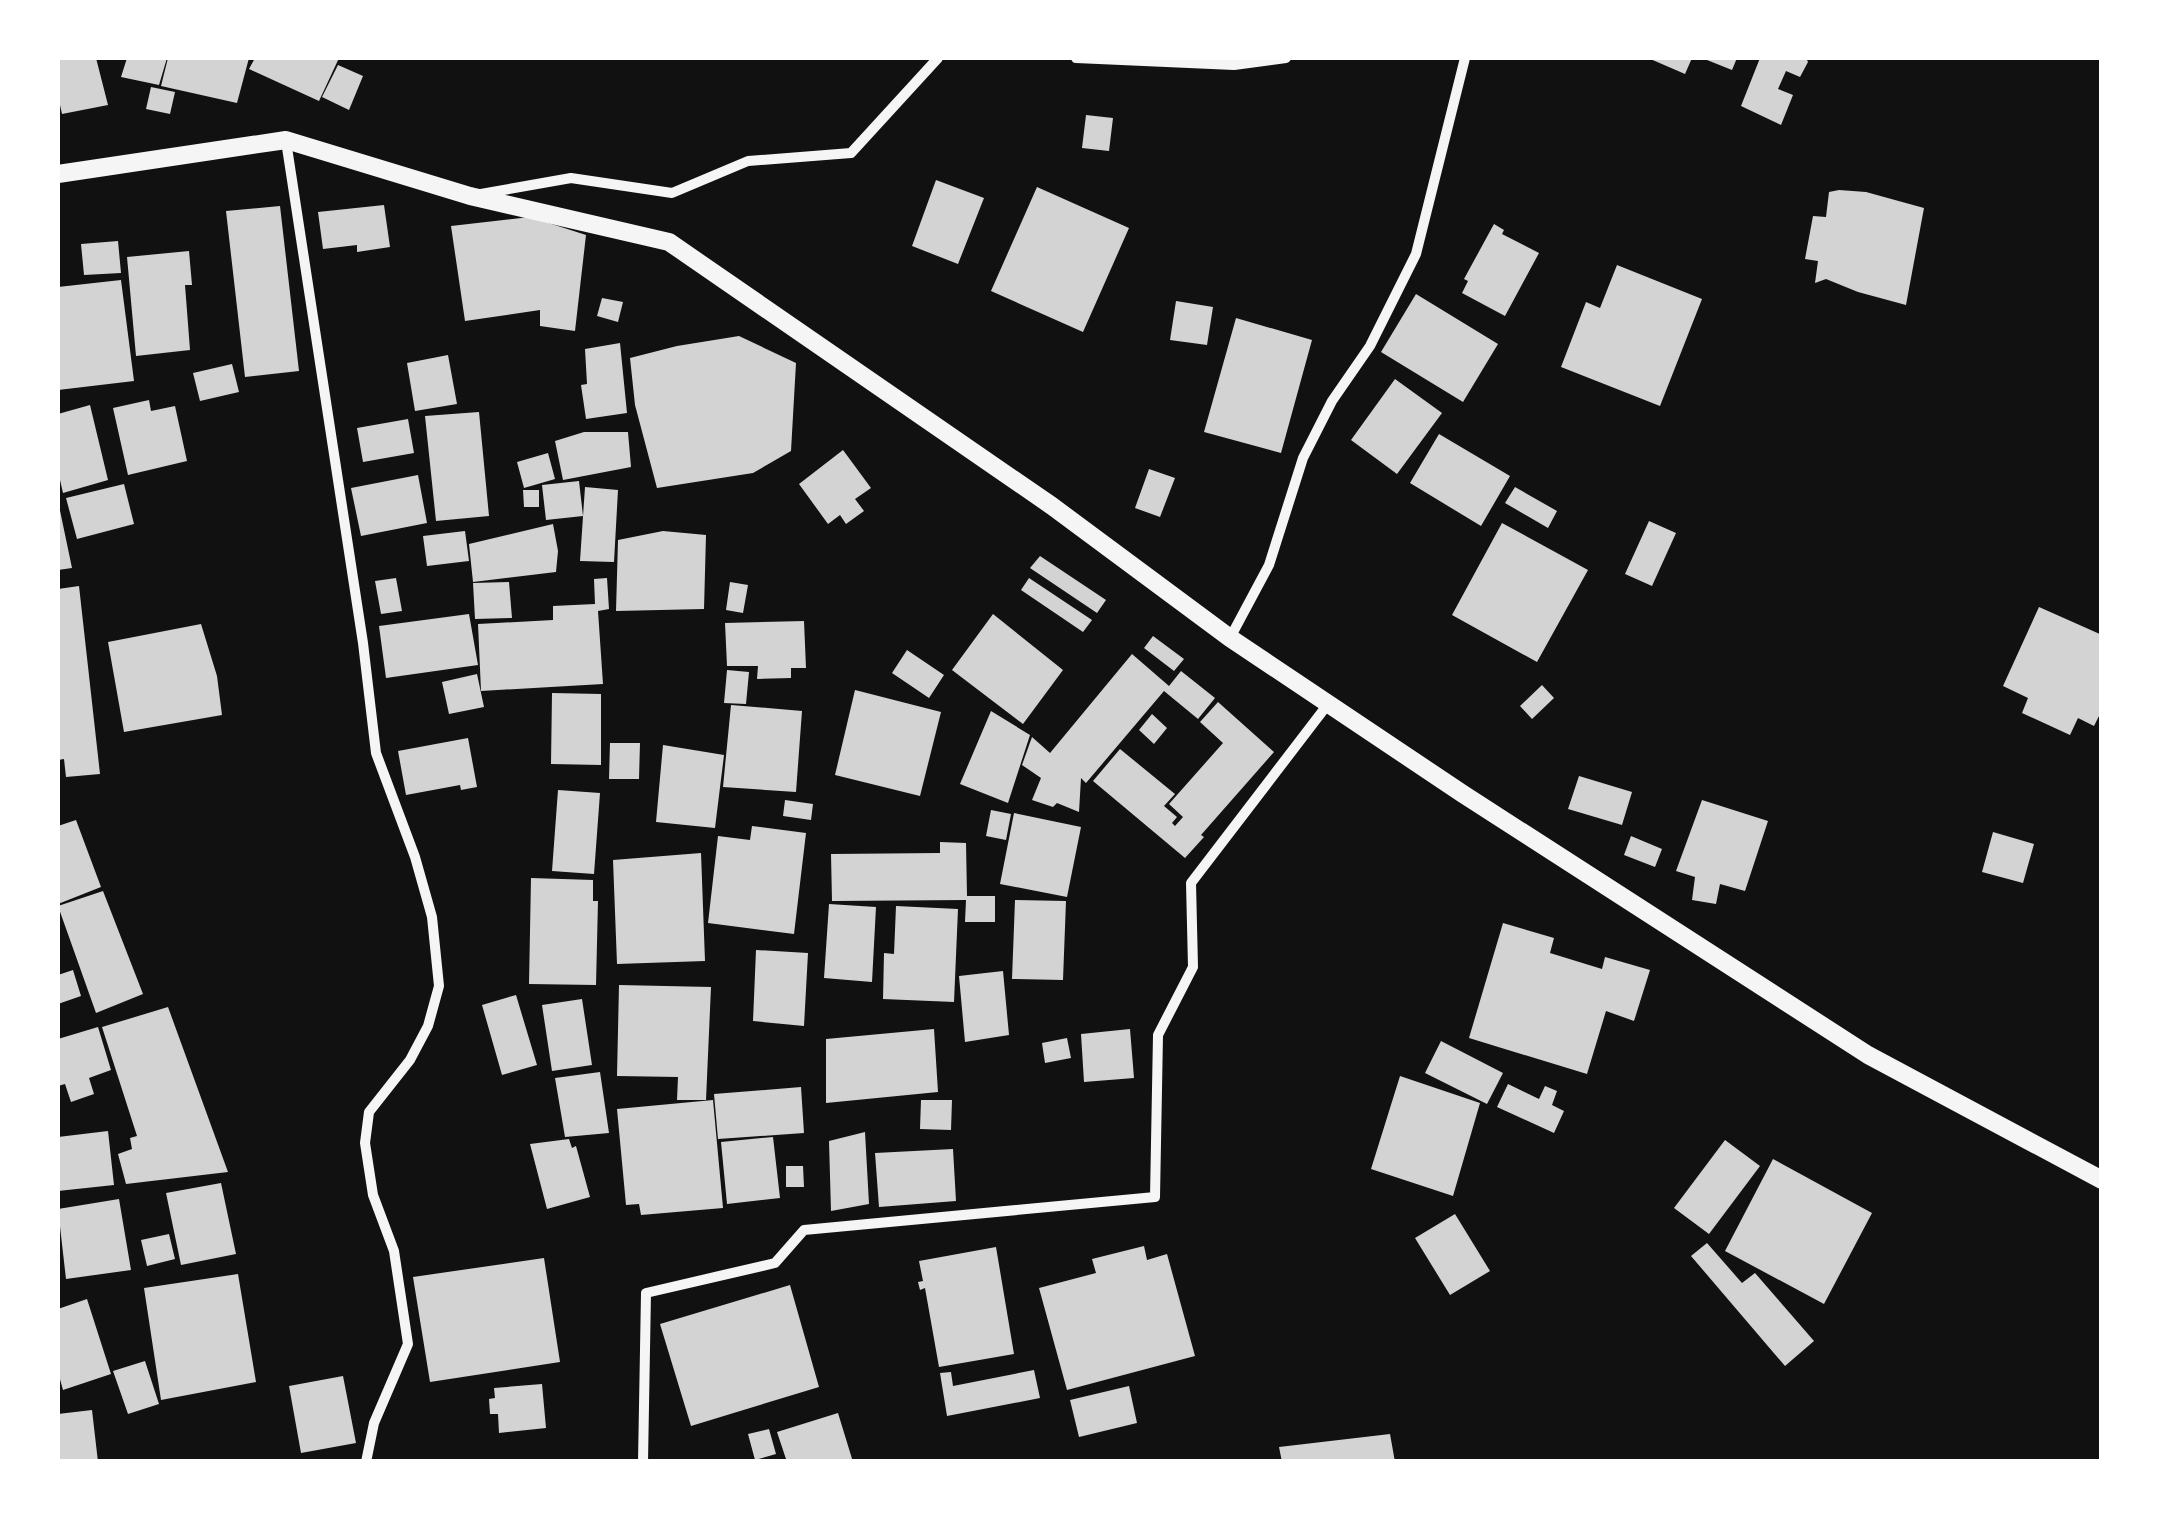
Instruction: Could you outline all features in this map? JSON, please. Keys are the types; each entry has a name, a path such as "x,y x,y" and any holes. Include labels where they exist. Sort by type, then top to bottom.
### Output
{"street":[{"path":"470,196 571,178 672,193 748,161 851,153 938,58"},
{"path":"1076,58 1234,65 1286,58"},
{"path":"1230,638 1269,565 1304,458 1332,401 1370,346 1416,254 1465,58"},
{"path":"286,140 363,643 376,754 424,887 432,918 438,986 428,1026 410,1060 369,1112 366,1143 372,1194 394,1251 408,1344 374,1423 366,1462"},
{"path":"58,174 286,140 470,196 669,242 1052,506 1230,638 1328,704 1868,1055 2102,1180"},
{"path":"644,1462 646,1293 775,1263 804,1230 1155,1197 1158,1035 1193,967 1191,883 1328,704"}],"building":[{"path":"58,58 96,58 108,105 62,114"},
{"path":"127,58 167,58 159,85 121,77"},
{"path":"168,58 249,58 237,103 161,86"},
{"path":"255,58 339,58 319,101 249,69"},
{"path":"1648,58 1692,58 1685,74"},
{"path":"1702,58 1737,58 1732,70"},
{"path":"1760,58 1806,58 1808,62 1800,77 1786,71 1778,89 1793,95 1781,125 1741,106"},
{"path":"338,65 363,76 349,110 322,97"},
{"path":"151,87 175,92 170,114 146,109"},
{"path":"1086,115 1113,118 1109,151 1082,148"},
{"path":"936,180 984,198 958,264 912,246"},
{"path":"1037,187 1129,228 1083,332 991,291"},
{"path":"1829,192 1866,192 1924,208 1906,305 1826,279 1815,283 1818,261 1805,259 1813,216 1826,217"},
{"path":"384,205 390,247 357,252 357,245 323,249 318,212"},
{"path":"280,206 299,371 245,377 226,211"},
{"path":"530,217 586,235 575,331 540,326 540,310 465,321 451,226"},
{"path":"1494,224 1504,230 1502,234 1539,253 1505,316 1462,293 1468,281 1464,279"},
{"path":"118,241 121,273 84,275 81,244"},
{"path":"189,251 192,285 185,285 190,350 136,356 127,257"},
{"path":"1617,265 1702,299 1660,406 1561,367 1586,302 1600,308"},
{"path":"121,280 134,381 58,390 58,287"},
{"path":"1416,294 1498,344 1463,402 1381,352"},
{"path":"602,298 623,302 618,322 597,316"},
{"path":"1176,301 1213,307 1207,345 1170,340"},
{"path":"1236,318 1312,340 1281,453 1204,432"},
{"path":"739,336 796,363 791,451 753,473 657,488 635,405 630,358"},
{"path":"620,343 627,413 586,419 581,385 587,384 585,349"},
{"path":"448,355 457,404 415,411 407,363"},
{"path":"232,364 239,392 200,401 193,373"},
{"path":"1395,379 1442,413 1397,474 1351,440"},
{"path":"149,400 151,411 175,406 187,461 128,475 113,408"},
{"path":"90,405 108,480 63,493 58,471 58,414"},
{"path":"479,412 489,516 436,521 425,416"},
{"path":"408,419 414,453 363,462 357,428"},
{"path":"584,432 628,432 631,467 563,480 555,441"},
{"path":"1439,434 1510,476 1481,526 1410,483"},
{"path":"843,450 871,488 855,499 864,511 846,524 840,515 828,524 799,484"},
{"path":"548,453 555,479 524,488 517,462"},
{"path":"1149,469 1175,478 1160,517 1135,508"},
{"path":"418,475 427,523 361,536 351,488"},
{"path":"579,481 583,516 546,520 542,485"},
{"path":"124,484 134,524 77,539 66,498"},
{"path":"585,487 618,490 614,562 580,561"},
{"path":"1515,487 1557,511 1548,528 1505,503"},
{"path":"523,490 539,490 539,507 524,507"},
{"path":"58,501 72,568 58,570"},
{"path":"1649,521 1676,533 1652,586 1625,574"},
{"path":"1502,523 1588,570 1537,662 1452,615"},
{"path":"553,524 558,551 556,572 473,582 469,544"},
{"path":"465,531 469,561 427,566 423,536"},
{"path":"663,531 706,535 704,609 616,611 618,540"},
{"path":"1040,556 1106,600 1097,613 1030,568"},
{"path":"396,578 402,611 381,614 375,581"},
{"path":"607,578 609,609 598,611 603,684 481,691 478,624 553,620 553,606 595,604 594,579"},
{"path":"1029,578 1092,620 1083,632 1021,590"},
{"path":"509,582 512,618 475,619 473,583"},
{"path":"730,582 748,585 743,613 726,610"},
{"path":"79,586 100,774 66,777 64,759 58,760 58,589"},
{"path":"2039,607 2102,635 2102,710 2094,726 2078,718 2070,735 2022,713 2028,698 2003,686"},
{"path":"469,614 478,665 386,678 379,626"},
{"path":"993,614 1063,670 1023,724 952,670"},
{"path":"804,621 806,668 791,668 791,678 757,679 758,666 727,666 725,623"},
{"path":"201,624 217,676 222,715 124,732 108,642"},
{"path":"1153,636 1184,659 1174,671 1144,648"},
{"path":"907,650 944,675 929,698 892,673"},
{"path":"1132,654 1169,686 1181,671 1215,698 1198,719 1164,691 1086,783 1081,778 1079,812 1057,803 1053,807 1032,800 1041,778 1022,765 1032,737 1050,753"},
{"path":"727,670 749,672 746,704 724,703"},
{"path":"477,674 484,707 449,714 442,682"},
{"path":"1542,685 1554,698 1532,719 1520,706"},
{"path":"855,690 941,712 920,796 835,775"},
{"path":"552,693 601,694 601,765 551,764"},
{"path":"1218,702 1274,752 1185,858 1093,781 1120,749 1175,794 1164,806 1177,817 1172,823 1175,826 1183,817 1169,804 1223,743 1200,722"},
{"path":"731,705 802,711 796,792 723,787"},
{"path":"991,711 1030,735 1008,803 960,784"},
{"path":"1152,714 1167,728 1154,744 1139,730"},
{"path":"468,738 477,787 461,790 460,785 406,795 398,751"},
{"path":"610,743 640,743 639,779 609,779"},
{"path":"663,745 724,755 715,828 656,822"},
{"path":"1579,776 1632,792 1622,825 1568,809"},
{"path":"558,790 600,793 594,874 552,871"},
{"path":"785,800 813,804 811,820 783,816"},
{"path":"1702,800 1768,821 1745,891 1720,884 1716,904 1692,900 1695,877 1676,871"},
{"path":"991,810 1011,814 1006,840 986,836"},
{"path":"1014,813 1081,827 1067,897 1000,884"},
{"path":"76,820 101,887 58,904 58,826"},
{"path":"752,826 806,833 794,934 708,923 718,836 750,840"},
{"path":"1993,832 2034,844 2023,883 1982,872"},
{"path":"1631,836 1662,849 1655,867 1624,855"},
{"path":"940,842 966,843 967,896 995,896 995,922 965,922 966,900 832,901 831,854 940,853"},
{"path":"701,853 705,961 617,964 613,860"},
{"path":"531,878 593,880 593,901 598,901 596,985 529,984"},
{"path":"103,891 143,994 96,1013 58,906"},
{"path":"1015,900 1066,901 1063,980 1012,979"},
{"path":"829,904 876,907 872,982 824,978"},
{"path":"896,906 958,909 954,1002 883,999 884,953 894,954"},
{"path":"1503,923 1554,938 1550,953 1602,969 1605,957 1650,970 1634,1021 1606,1011 1587,1074 1469,1038"},
{"path":"756,950 808,953 804,1026 753,1021"},
{"path":"73,970 81,996 58,1004 58,975"},
{"path":"1003,971 1009,1035 965,1042 959,976"},
{"path":"619,985 711,987 706,1100 677,1100 678,1077 617,1076"},
{"path":"516,995 537,1065 502,1075 482,1005"},
{"path":"582,999 592,1065 552,1071 542,1005"},
{"path":"168,1007 228,1172 126,1184 118,1154 132,1149 130,1138 137,1136 102,1027"},
{"path":"98,1027 111,1070 89,1078 94,1094 71,1102 65,1084 58,1086 58,1039"},
{"path":"934,1029 938,1092 826,1103 826,1039"},
{"path":"1130,1029 1134,1078 1084,1082 1081,1034"},
{"path":"1067,1038 1071,1058 1045,1063 1042,1043"},
{"path":"1441,1041 1503,1073 1487,1104 1425,1073"},
{"path":"600,1072 609,1133 565,1137 555,1078"},
{"path":"1400,1076 1480,1103 1453,1196 1371,1169"},
{"path":"1508,1084 1539,1099 1545,1086 1557,1091 1552,1105 1564,1111 1554,1133 1497,1107"},
{"path":"801,1087 804,1133 718,1139 714,1094"},
{"path":"713,1100 723,1208 641,1215 639,1204 626,1205 617,1109"},
{"path":"921,1100 952,1100 951,1130 920,1129"},
{"path":"108,1131 114,1185 58,1191 58,1137"},
{"path":"865,1132 869,1204 831,1211 829,1141"},
{"path":"773,1137 780,1198 727,1204 721,1142"},
{"path":"569,1139 572,1148 576,1146 590,1197 547,1209 530,1144"},
{"path":"1725,1140 1760,1166 1709,1234 1674,1208"},
{"path":"953,1149 956,1201 879,1207 875,1153"},
{"path":"1773,1159 1872,1213 1824,1304 1725,1251"},
{"path":"786,1166 803,1166 804,1187 786,1187"},
{"path":"221,1183 236,1254 181,1265 166,1193"},
{"path":"119,1199 131,1270 66,1279 58,1209"},
{"path":"1455,1214 1490,1271 1450,1295 1415,1238"},
{"path":"169,1234 175,1259 147,1266 141,1240"},
{"path":"1707,1243 1742,1283 1755,1273 1814,1341 1785,1366 1691,1256"},
{"path":"1144,1246 1147,1260 1167,1254 1195,1356 1067,1390 1039,1288 1096,1273 1092,1259"},
{"path":"996,1247 1014,1354 939,1367 925,1288 920,1290 918,1282 923,1281 919,1261"},
{"path":"544,1258 560,1362 430,1382 413,1277"},
{"path":"238,1274 256,1382 161,1400 144,1288"},
{"path":"790,1285 819,1387 691,1426 660,1324"},
{"path":"87,1299 111,1374 63,1390 58,1372 58,1309"},
{"path":"145,1361 159,1404 128,1414 113,1371"},
{"path":"1034,1370 1040,1398 947,1416 940,1373 951,1372 953,1386"},
{"path":"343,1376 356,1443 301,1453 289,1386"},
{"path":"542,1384 546,1428 499,1433 498,1414 490,1414 489,1399 495,1398 494,1388"},
{"path":"1129,1386 1137,1423 1079,1437 1070,1400"},
{"path":"92,1410 98,1462 58,1462 58,1414"},
{"path":"838,1413 853,1462 787,1462 777,1432"},
{"path":"769,1429 776,1454 755,1460 748,1434"},
{"path":"1390,1434 1395,1462 1282,1462 1279,1447"}]}
